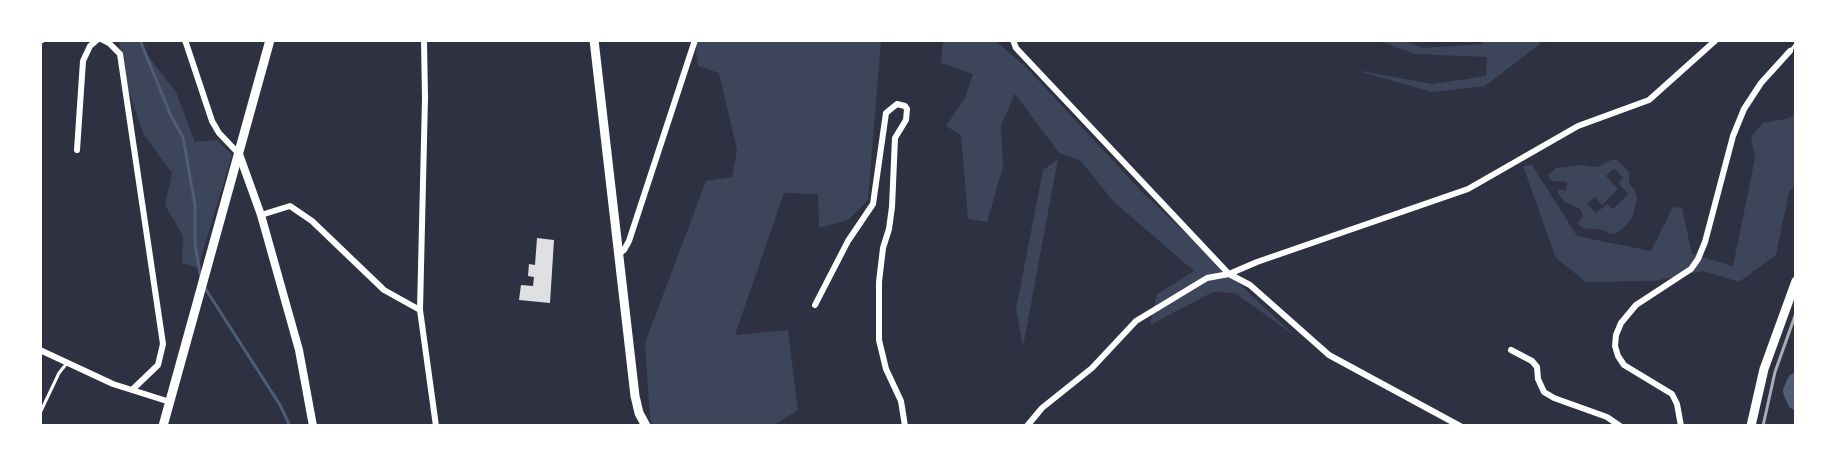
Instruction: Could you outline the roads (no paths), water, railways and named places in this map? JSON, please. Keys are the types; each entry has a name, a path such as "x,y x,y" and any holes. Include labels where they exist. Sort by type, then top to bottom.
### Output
{"main road":[{"path":"163,426 270,40"},
{"path":"594,40 635,396 639,413 646,426"},
{"path":"1751,426 1764,369 1796,281"}],"street":[{"path":"76,150 83,61 90,46 97,40"},
{"path":"103,40 120,54 164,344 158,365 132,390"},
{"path":"185,40 212,121 219,133 239,154 261,215 299,350 313,426"},
{"path":"424,40 425,98 420,310 436,426"},
{"path":"619,254 629,241 695,40"},
{"path":"1013,40 1016,48 1229,274 1250,285 1329,355 1461,426"},
{"path":"1027,426 1042,408 1092,368 1136,321 1207,278 1229,274 1257,262 1468,189 1578,126 1649,100 1716,40"},
{"path":"1681,426 1677,404 1672,394 1624,365 1615,346 1616,335 1621,323 1636,305 1690,269 1698,259 1705,242 1733,136 1744,109 1761,83 1793,50"},
{"path":"815,305 848,241 873,204 886,113 897,104 905,106 906,120 895,138 892,207 879,282 879,340 886,369 901,401 905,426"},
{"path":"261,215 290,206 312,221 384,290 420,310"},
{"path":"40,350 113,384 170,402"},
{"path":"1511,350 1532,361 1537,367 1538,379 1544,392 1554,398 1607,417 1620,426"}],"lane":[{"path":"1793,50 1796,44"},
{"path":"40,413 66,363"}],"waterway":[{"path":"140,40 171,116 183,137 195,205 195,244 201,279"},
{"path":"205,288 280,405 290,426"},
{"path":"1796,382 1792,391 1796,401"}],"railway":[{"path":"1763,426 1775,372 1796,313"}]}
